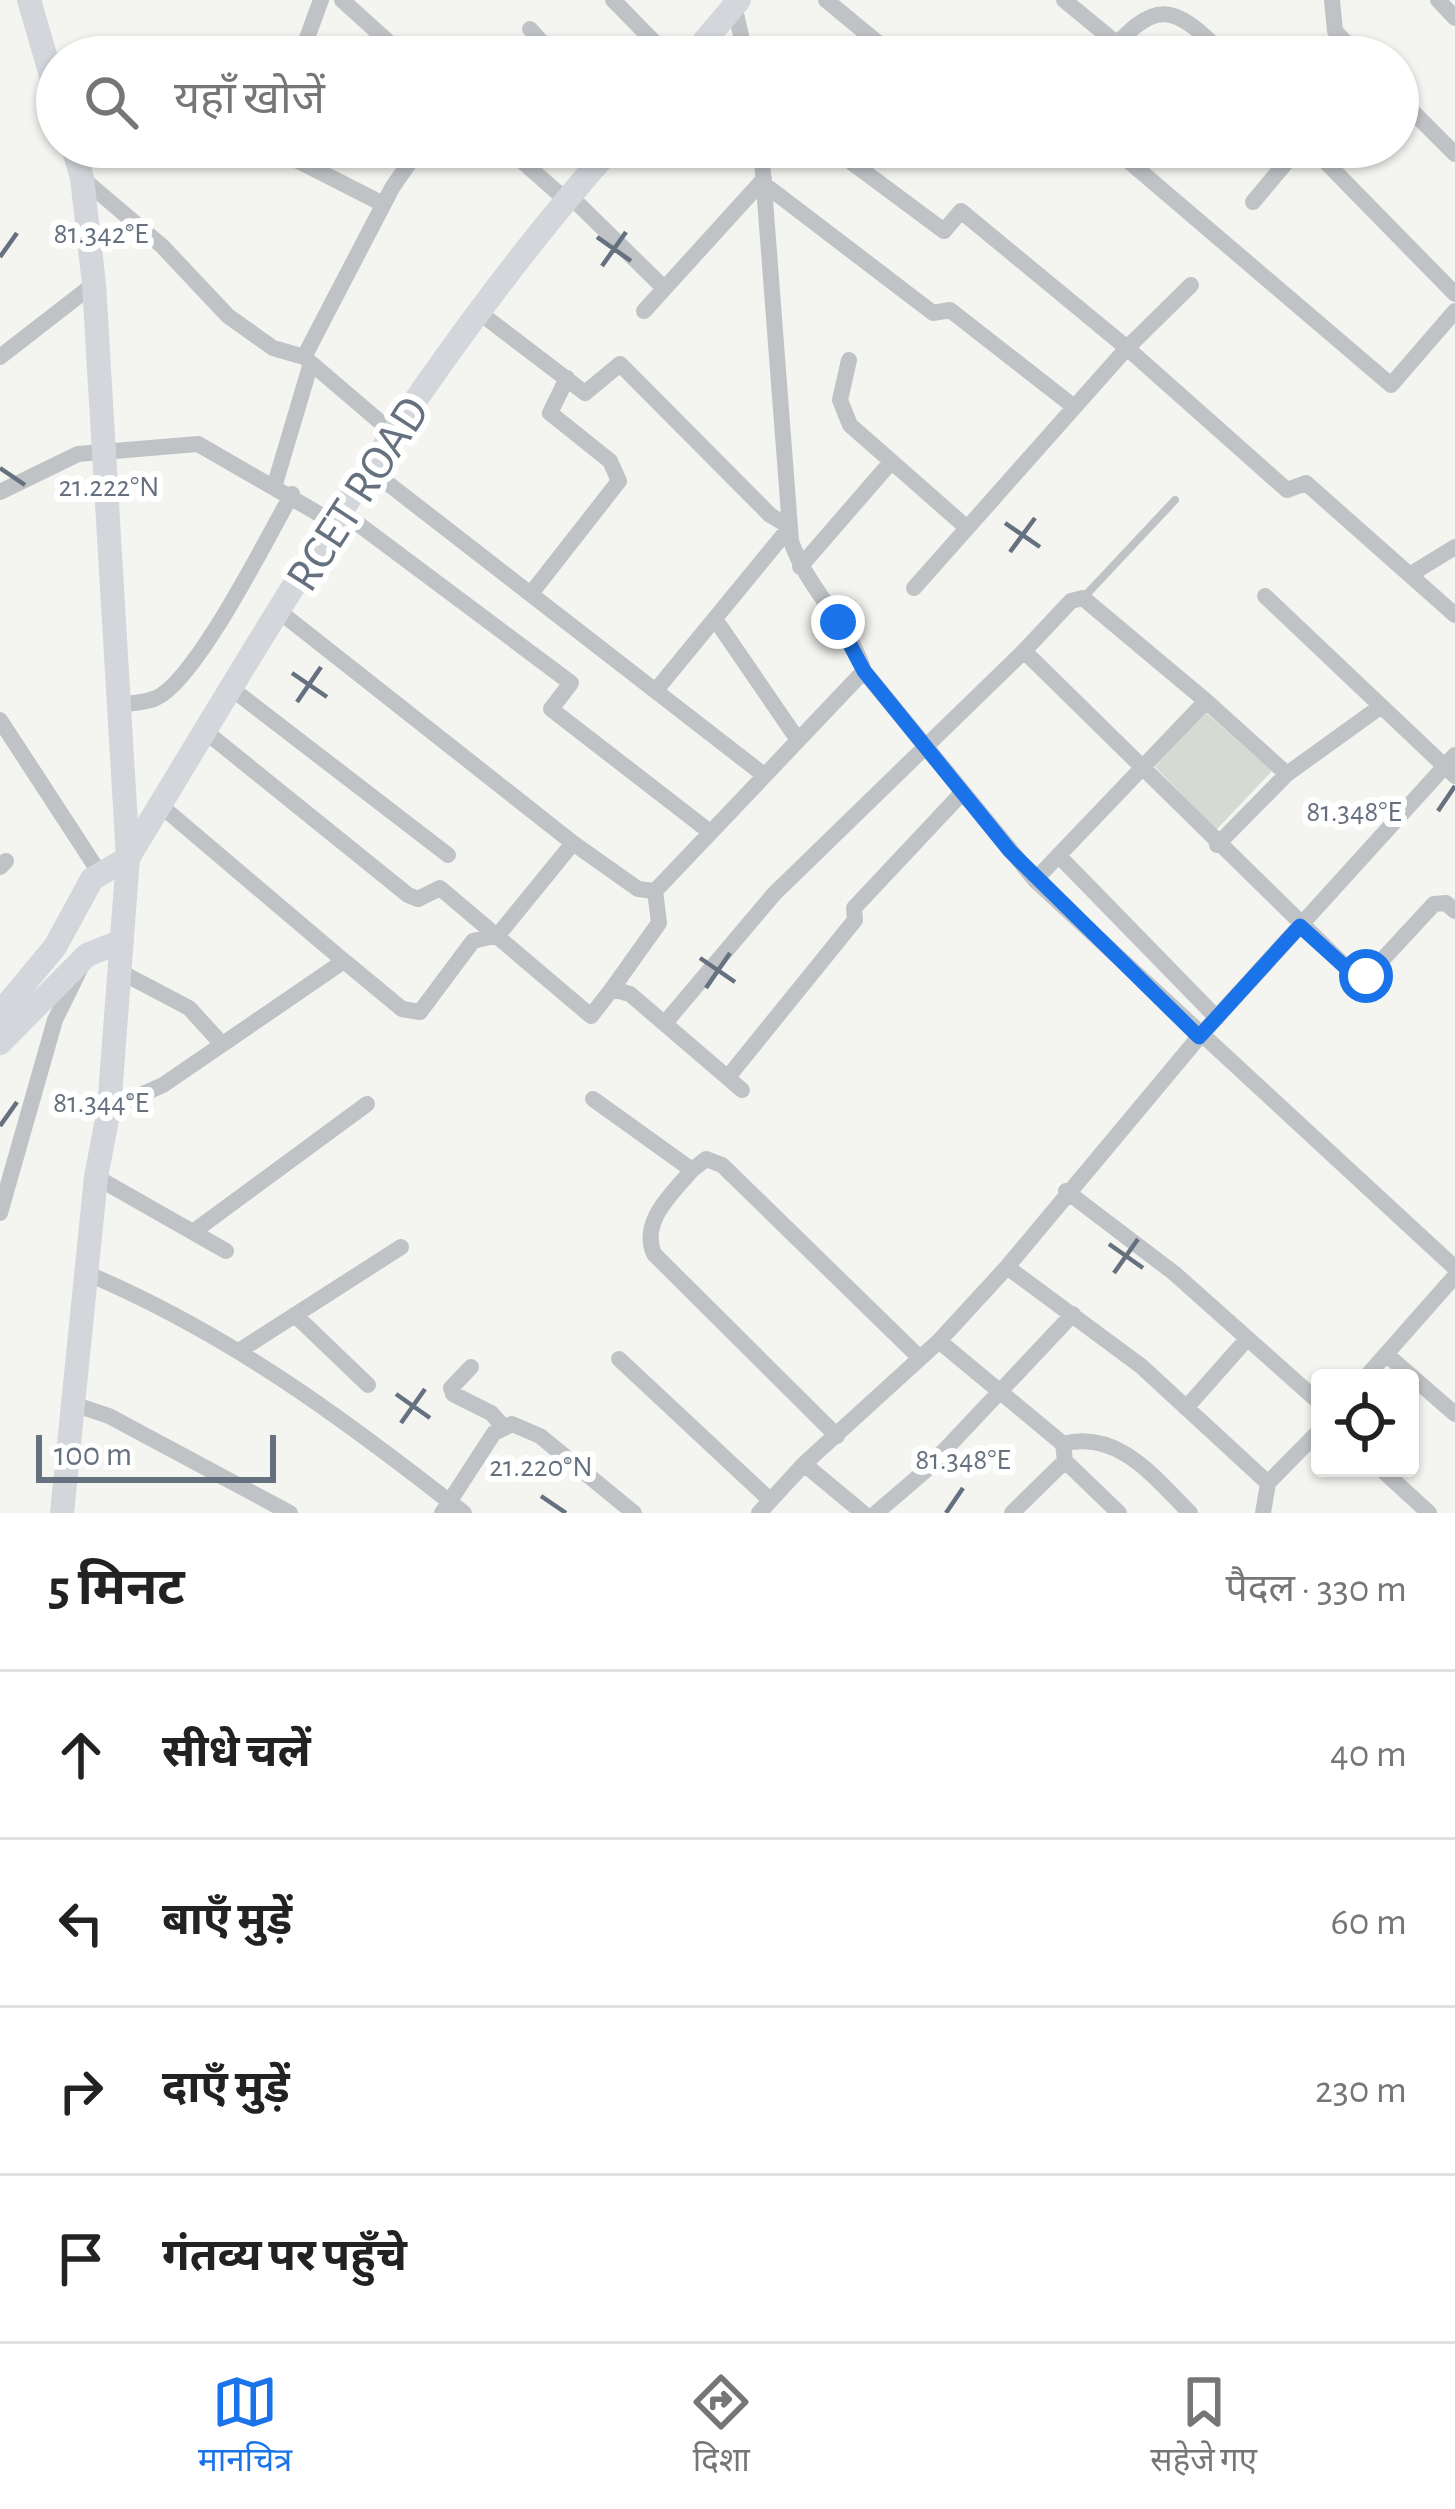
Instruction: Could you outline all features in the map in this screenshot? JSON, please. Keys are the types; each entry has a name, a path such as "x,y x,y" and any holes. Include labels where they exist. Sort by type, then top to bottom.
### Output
{"main road":[{"path":"33,2 42,36"},
{"path":"708,36 735,3"},
{"path":"62,1513 96,1177 109,1109 128,858 94,284 79,168"},
{"name":"RCET ROAD","path":"128,858 368,468 476,310 593,168"},
{"path":"0,1013 37,973 99,872 128,858"},
{"path":"76,908 87,955"},
{"path":"0,1043 87,955 122,941"}],"street":[{"path":"308,36 321,0"},
{"path":"342,0 382,36"},
{"path":"613,0 648,36"},
{"path":"826,0 870,36"},
{"path":"1064,0 1097,36"},
{"path":"1331,0 1340,36"},
{"path":"1438,0 1455,18"},
{"path":"735,3 742,36"},
{"path":"1121,36 1143,9 1163,4 1185,14 1206,36"},
{"path":"530,29 536,36"},
{"path":"1419,118 1455,154"},
{"path":"312,168 383,204"},
{"path":"275,484 307,360 383,204 406,168"},
{"path":"532,168 664,288"},
{"path":"762,168 790,527 800,567 857,650 864,671 1035,880 1455,1272 1373,1369"},
{"path":"859,168 944,231 961,211 1287,490 1306,483 1455,615"},
{"path":"1137,168 1391,385 1455,311"},
{"path":"1253,202 1281,168"},
{"path":"1332,168 1455,294"},
{"path":"82,178 162,246 228,316 273,347 307,360 393,433"},
{"path":"644,311 764,182"},
{"path":"764,182 933,313 950,310 1072,406"},
{"path":"0,357 94,284"},
{"path":"914,588 1072,406 1191,285"},
{"path":"476,310 585,393 620,364 770,515 790,527"},
{"path":"849,361 841,386 843,413 966,527"},
{"path":"533,591 614,490 620,475 550,413 567,378"},
{"path":"0,492 78,454 198,444 337,516 571,683 550,709 710,832"},
{"path":"800,567 891,462"},
{"path":"368,468 533,591 764,775"},
{"path":"119,705 159,698 183,671 223,616 292,494"},
{"path":"658,689 790,527"},
{"path":"1411,574 1455,547"},
{"path":"619,1359 765,1507 804,1464 939,1341 1007,1268 1066,1191 1199,1037 1451,766 1380,706 1265,596"},
{"path":"665,1023 774,894 1071,601 1083,598 1287,774"},
{"path":"280,612 573,843 638,889 655,891"},
{"path":"715,619 798,740"},
{"path":"1024,651 1300,926 1363,978 1435,904 1446,903 1455,910"},
{"path":"655,891 864,671"},
{"path":"232,689 448,855"},
{"path":"1035,880 1205,701"},
{"path":"1217,845 1287,774 1380,706"},
{"path":"0,720 99,872"},
{"path":"206,732 408,895 422,898 440,888 591,1016 659,923 655,891"},
{"path":"612,989 630,994 735,1084 855,920 854,908 961,794"},
{"path":"160,805 344,961 414,1013 424,1009 472,941 498,935 573,843"},
{"path":"1059,856 1217,1018"},
{"path":"0,1213 56,1020 87,955"},
{"path":"109,1109 163,1085 344,961"},
{"path":"116,970 190,1008 221,1043"},
{"path":"593,1099 692,1170"},
{"path":"194,1232 367,1104"},
{"path":"836,1436 655,1254 650,1229 692,1170 706,1159 722,1165 920,1358"},
{"path":"96,1177 226,1251"},
{"path":"1066,1191 1174,1273 1311,1395"},
{"path":"242,1349 401,1246"},
{"path":"1007,1268 1073,1314 1268,1483"},
{"path":"86,1273 166,1307 242,1349 452,1509 502,1425"},
{"path":"876,1513 1003,1391 1073,1314"},
{"path":"295,1315 368,1385"},
{"path":"1186,1408 1246,1339"},
{"path":"939,1341 1003,1391 1119,1513"},
{"path":"1386,1354 1455,1414"},
{"path":"471,1367 451,1388 453,1394 491,1413 502,1425 540,1436 630,1512"},
{"path":"73,1405 109,1416 290,1513"},
{"path":"1263,1513 1268,1483 1311,1439"},
{"path":"1012,1513 1064,1452 1093,1440 1133,1456 1190,1513"},
{"path":"804,1464 863,1513"},
{"path":"1390,1477 1429,1513"}],"lane":[{"path":"1083,598 1175,500"}],"shaded area":[{"path":"1205,712 1272,771 1216,830 1155,767"}],"route":[{"path":"838,622 857,650 864,671 1035,880 1199,1037 1300,926 1354,975 1366,976"}]}
